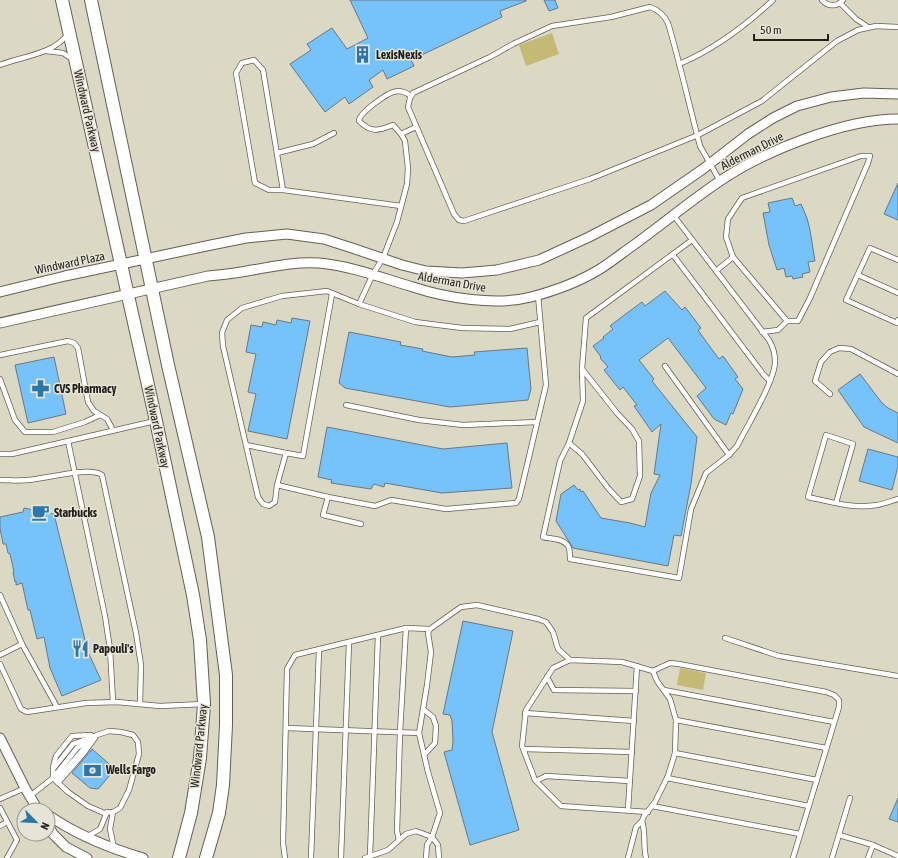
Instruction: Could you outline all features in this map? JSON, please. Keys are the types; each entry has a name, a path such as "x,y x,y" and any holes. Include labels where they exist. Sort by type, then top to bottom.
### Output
{"main road":[{"name":"Windward Parkway","path":"62,0 75,61 86,101 156,421 194,602 200,640 204,704 200,758 191,813 179,858"},
{"name":"Windward Parkway","path":"91,0 168,365 208,537 226,675 223,784 219,813 206,858"}],"street":[{"name":"Alderman Drive","path":"146,259 246,238 287,234 324,240 402,265 426,271 462,273 497,270 539,260 589,237 651,205 710,164 748,134 773,118 797,106 831,97 864,93 898,94"},
{"name":"Alderman Drive","path":"128,295 208,276 240,273 277,265 318,263 359,270 415,288 484,301 507,300 538,295 558,289 600,270 720,181 748,164 801,140 852,124 885,119 898,119"},
{"name":"Windward Plaza","path":"0,292 146,259"},
{"path":"0,323 128,295"},
{"path":"0,738 27,792 34,802"},
{"path":"56,821 65,827 86,837 115,849 143,858"},
{"path":"56,836 66,848 87,858"}],"lane":[{"path":"679,64 701,55 736,31 773,0"},
{"path":"822,0 830,6 837,5 842,1 856,19 868,27"},
{"path":"720,181 700,146 698,135 668,23 664,16 650,7 611,17 552,26 413,93 410,98 408,107 440,178 454,214 459,220 464,221 590,179 698,135 762,101 837,41 858,30 868,27 898,27"},
{"path":"0,65 15,59 46,51 57,45 69,32"},
{"path":"46,51 63,53 75,61"},
{"path":"283,190 263,70 254,60 242,64 236,73 255,183 269,190 283,190 401,206"},
{"path":"359,304 373,274 383,258 401,206 407,184 408,168 405,141 401,134 392,125 382,129 373,130 366,128 359,121 359,118 371,106 392,92 405,92 412,96"},
{"path":"401,134 416,127"},
{"path":"277,153 313,144 334,134"},
{"path":"762,332 778,330 787,321 798,321 810,298 870,156 861,156 742,198 728,219 726,237 733,257 787,321"},
{"path":"674,216 762,332 774,350 775,362 773,376 737,446 729,455 706,472 691,509 679,578 570,559 569,547 565,543 559,540 543,537 560,461 569,443 583,401 582,369 586,318 692,240"},
{"path":"898,260 870,248 846,300 897,323 898,320"},
{"path":"673,255 762,374 770,381"},
{"path":"716,272 733,257"},
{"path":"858,275 898,293"},
{"path":"286,453 275,502 269,506 262,504 258,497 223,346 222,333 227,320 242,308 282,296 327,292 415,322 462,328 510,329 540,322"},
{"path":"246,445 303,456 332,294"},
{"path":"278,484 328,497 375,506 391,500 446,509 516,503 519,499 546,385 538,295"},
{"path":"0,355 68,341 74,342 78,348 88,402 94,411 107,420 113,430"},
{"path":"830,394 815,381 821,362 830,352 839,348 851,349 898,374"},
{"path":"665,366 729,455"},
{"path":"569,443 582,454 608,488 621,502 632,499 640,476 638,441 632,429 617,413 582,369"},
{"path":"0,379 15,420 25,432 53,432 85,422 100,415"},
{"path":"346,405 419,420 463,425 537,422"},
{"path":"0,454 12,454 156,421"},
{"path":"836,503 853,444 826,435 808,497 853,507 877,505 898,499"},
{"path":"68,441 105,616 110,650 113,702"},
{"path":"0,480 28,480 75,473 97,472 102,475 136,634 140,665 140,704"},
{"path":"328,497 322,515 361,524"},
{"path":"0,595 22,644 57,707"},
{"path":"426,858 427,845 432,837 440,813 419,733 431,652 428,632 430,629 461,607 477,605 546,622 553,632 558,650 570,660"},
{"path":"399,840 397,831 400,732 406,628"},
{"path":"285,858 283,843 287,669 295,655 406,628 430,629"},
{"path":"370,856 378,635"},
{"path":"725,638 778,656 898,676"},
{"path":"341,858 349,642"},
{"path":"0,655 22,644"},
{"path":"310,858 319,650"},
{"path":"648,812 561,806 536,781 522,746 525,713 553,668 570,660 622,662 653,671 670,663 826,692 834,695 838,700 839,707 793,858"},
{"path":"0,664 21,709 27,712 86,703 113,702 160,706 204,704"},
{"path":"628,810 637,666"},
{"path":"628,858 636,827 652,806 667,778 675,753 676,720 670,698 657,681 653,671"},
{"path":"547,677 554,690 636,691"},
{"path":"664,690 834,722"},
{"path":"423,709 433,717 436,726 435,743 424,756"},
{"path":"525,713 634,720"},
{"path":"676,720 826,748"},
{"path":"286,728 419,733"},
{"path":"53,770 73,744 97,735 109,730 133,735 138,742 139,754 129,790 120,808 113,812 104,813 88,806 68,792 56,780 53,770 56,756 72,736 97,735"},
{"path":"0,799 27,792 56,780 84,753 97,735"},
{"path":"56,780 78,748 97,735"},
{"path":"524,749 632,752"},
{"path":"675,753 817,780"},
{"path":"536,781 546,776 630,780"},
{"path":"667,778 809,806"},
{"path":"832,858 850,798"},
{"path":"652,806 800,834"},
{"path":"0,808 17,840 7,858"},
{"path":"86,837 100,829 107,812"},
{"path":"113,812 110,829 115,849"},
{"path":"642,821 645,830 644,851 646,858"},
{"path":"0,826 7,822"},
{"path":"365,858 388,850 406,834 416,831 432,837 438,845 439,858"},
{"path":"839,835 873,845 898,856"},
{"path":"868,858 873,845"}],"shaded area":[{"path":"0,0 898,0 898,858 0,858"},
{"path":"552,33 559,54 526,66 519,45"},
{"path":"680,668 706,673 703,690 677,685"}],"building":[{"name":"LexisNexis","path":"350,0 526,1 500,11 502,17 411,60 414,66 387,79 383,70 369,80 373,87 349,104 345,97 325,112 290,64 311,50 307,44 332,28 347,49 368,38"},
{"path":"544,0 555,0 558,8 549,11"},
{"path":"898,183 898,220 884,214"},
{"path":"792,198 795,206 801,204 807,218 815,261 808,262 810,272 802,274 803,277 793,279 792,276 786,277 784,268 777,270 769,245 763,213 770,212 768,203"},
{"path":"665,291 682,310 685,307 701,328 698,330 719,359 723,356 738,377 735,379 743,389 733,414 731,413 726,425 714,419 697,396 706,388 668,338 639,360 654,379 652,381 697,437 691,484 681,536 674,535 668,566 573,548 556,521 561,494 574,485 578,490 580,489 581,492 583,491 601,518 645,527 651,493 660,475 654,474 661,424 652,432 634,406 637,405 623,387 620,390 604,370 608,367 600,358 601,357 593,346 613,329 610,326 623,316 642,302 645,306"},
{"path":"292,318 310,321 287,439 248,431 256,394 248,392 256,354 246,352 251,325 262,327 263,322 276,325 277,320 291,323"},
{"path":"349,332 401,342 400,345 423,349 422,351 452,357 475,355 474,352 527,348 531,389 528,400 450,407 345,388 339,383"},
{"name":"CVS Pharmacy","path":"54,357 66,414 28,423 15,365"},
{"path":"860,374 882,403 898,413 898,443 864,427 838,390"},
{"path":"327,427 443,449 507,443 512,488 442,493 385,483 384,487 374,484 371,489 331,483 332,480 318,477"},
{"path":"868,449 898,457 898,466 892,490 859,481"},
{"path":"24,508 54,514 88,652 101,680 62,696 50,668 44,637 37,639 22,583 16,585 10,554 8,553 6,544 3,544 0,528 0,517 23,512"},
{"path":"463,621 513,631 492,732 519,830 470,845 444,752 452,750 452,721 450,715 443,714"},
{"name":"Wells Fargo","path":"92,749 115,769 97,789 90,788 72,773"},
{"path":"898,798 898,822 889,819"}],"place":[{"name":"LexisNexis","path":"363,55"},
{"name":"CVS Pharmacy","path":"41,389"},
{"name":"Starbucks","path":"41,513"},
{"name":"Papouli's","path":"80,649"},
{"name":"Wells Fargo","path":"93,770"}]}
